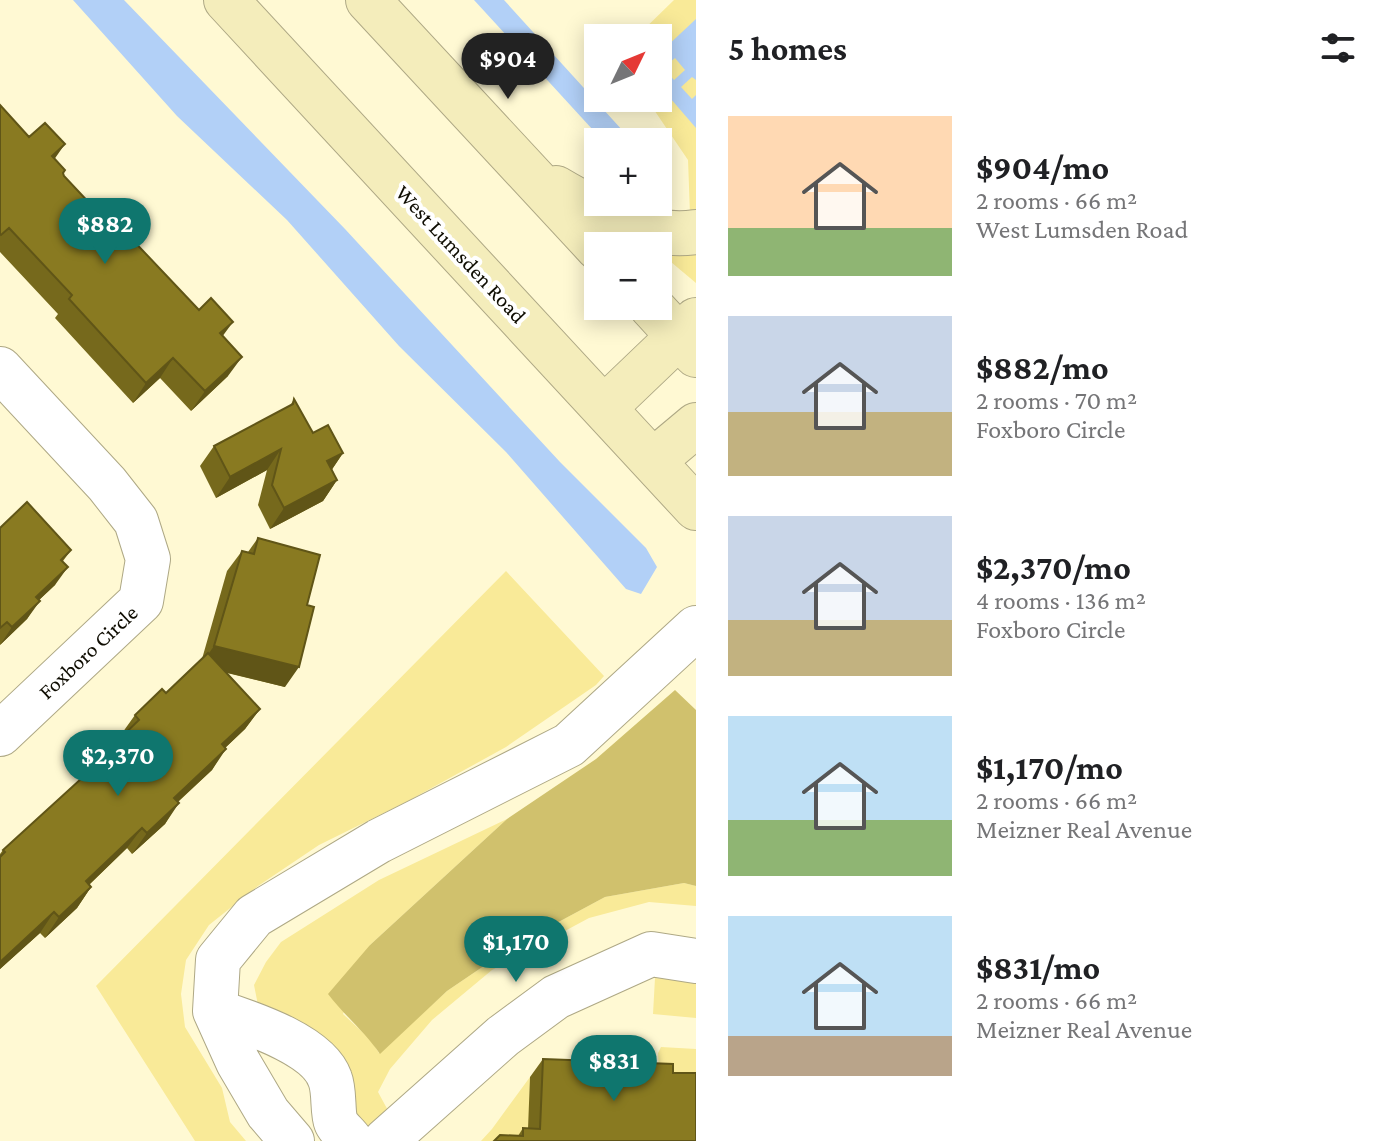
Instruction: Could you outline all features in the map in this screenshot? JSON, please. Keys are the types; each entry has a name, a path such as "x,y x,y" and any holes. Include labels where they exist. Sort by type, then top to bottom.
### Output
{"main road":[{"name":"West Lumsden Road","path":"226,0 696,508"},
{"path":"368,0 584,233"},
{"path":"526,169 594,210 638,227 685,234 696,232"},
{"path":"604,408 680,330"},
{"path":"653,461 696,425"}],"street":[{"name":"Foxboro Circle","path":"0,369 107,484 136,521 148,559 141,601 0,734"},
{"path":"215,1011 261,1027 302,1049 322,1065 330,1077 335,1099 319,1136 268,1113 238,1062 215,1011 218,960 254,916 379,841 569,745 696,628"},
{"path":"385,1141 503,1036 556,997 651,954 696,961"}],"shaded area":[{"path":"674,0 696,0 696,213 690,214 688,160 672,136 672,128 666,128 655,112 672,112 672,24 649,24"},
{"path":"696,253 696,283 672,263 672,254"},
{"path":"506,571 604,676 596,685 506,747 319,845 258,886 209,925 186,960 181,994 185,1027 222,1088 230,1122 246,1141 195,1141 96,986"},
{"path":"675,690 696,710 696,886 684,883 605,897 512,947 447,991 380,1054 328,994 370,945 507,819 596,759"},
{"path":"507,819 370,945 343,1014 371,1040 379,1053 447,991 512,947 605,897 684,883 696,886 696,906 649,902 589,918 492,970 432,1020 390,1069 378,1092 391,1116 372,1135 258,1005 254,985 281,942 379,880"},
{"path":"655,978 696,981 696,1018 653,1014"},
{"path":"661,1047 696,1049 696,1141 481,1141 530,1077 529,1119 660,1083 658,1053"}],"water":[{"path":"73,0 124,0 345,229 560,462 646,548 657,567 641,594 626,589 506,452 399,346 287,220 177,116"},
{"path":"474,0 504,0 584,88 584,112 606,112 620,128 591,128"},
{"path":"696,19 696,80 692,77 681,87 692,99 696,95 696,128 672,100 672,78 674,80 685,70 675,58 672,60 672,41"}],"building":[{"path":"0,105 29,137 45,123 65,144 52,156 65,170 64,176 124,240 128,235 199,310 211,298 233,322 220,333 242,357 205,391 173,358 146,383 69,299 72,295 9,228 0,234"},
{"path":"294,399 313,433 328,425 343,453 327,461 337,480 284,508 272,485 281,449 230,477 214,446 293,404"},
{"path":"27,502 71,550 61,560 68,567 36,597 40,601 12,627 7,622 0,628 0,528"},
{"path":"258,538 320,555 307,605 314,607 299,667 214,646 242,551 254,554"},
{"path":"208,653 260,709 222,744 226,749 174,798 179,803 147,833 142,828 86,881 91,887 59,917 54,912 0,962 0,857 5,852 3,850 93,768 91,766 139,720 135,715 162,689 166,693"},
{"path":"543,1059 673,1064 673,1073 696,1073 696,1141 494,1141 500,1135 523,1136 523,1128 540,1129"}]}
